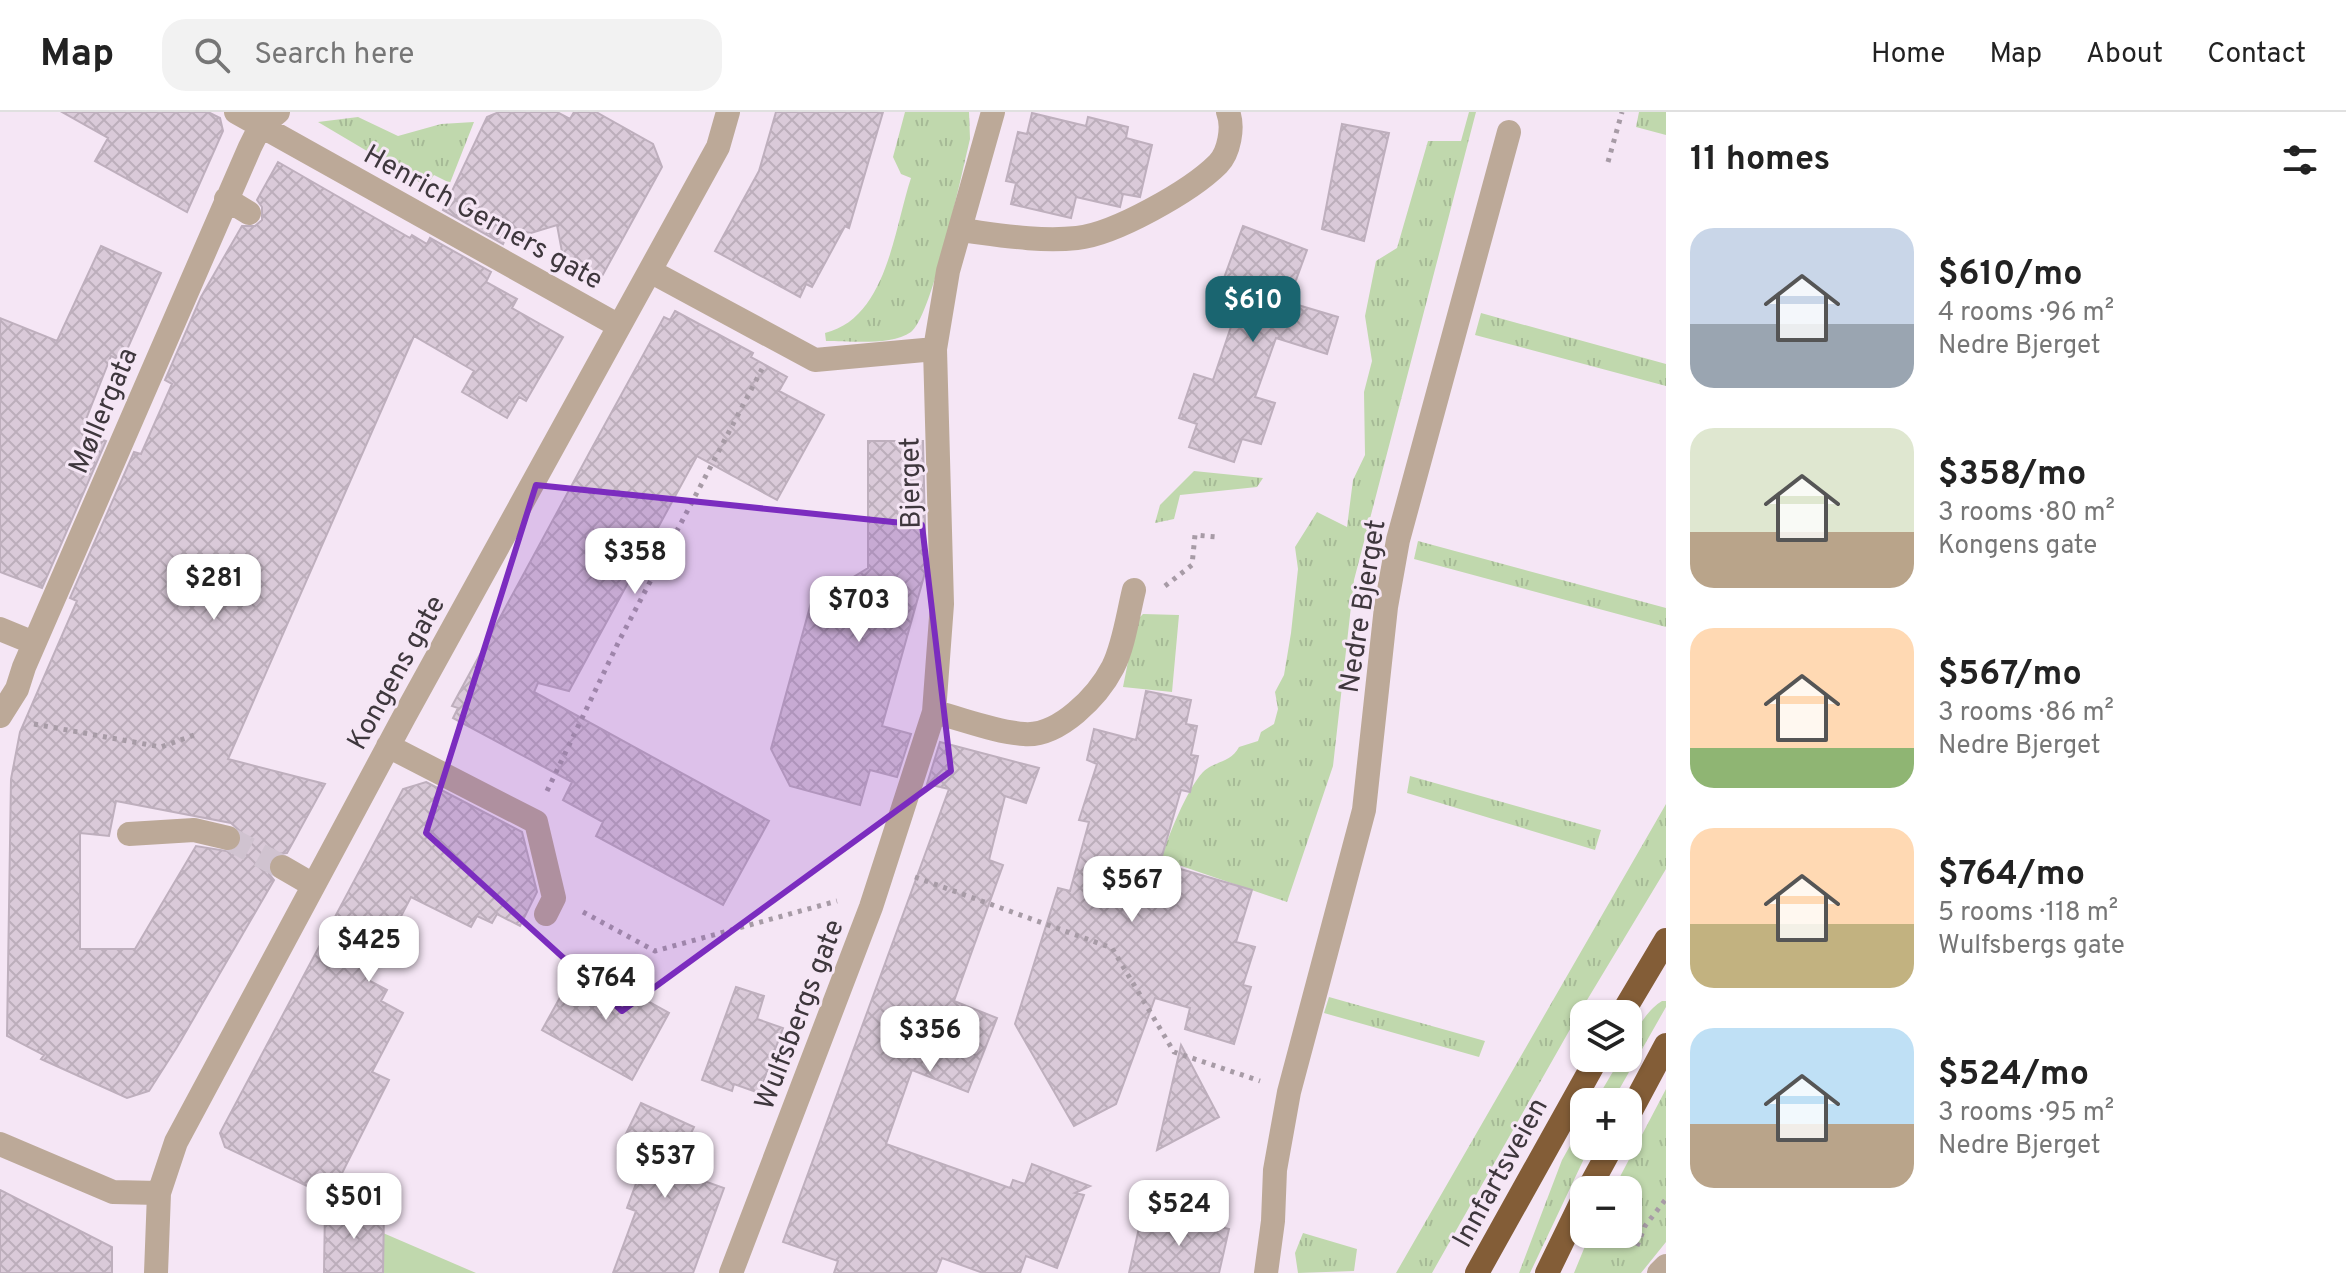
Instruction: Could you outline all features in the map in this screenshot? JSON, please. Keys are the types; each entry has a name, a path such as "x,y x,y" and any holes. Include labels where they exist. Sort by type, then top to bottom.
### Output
{"highway":[{"path":"1630,1000 1666,940"},
{"path":"1642,1090 1666,1045"},
{"name":"Innfartsveien","path":"1477,1273 1589,1072"},
{"path":"1547,1273 1570,1226"}],"street":[{"name":"Henrich Gerners gate","path":"236,112 269,119 619,326"},
{"name":"Kongens gate","path":"156,1273 159,1193 176,1142 388,746 718,147 728,112"},
{"name":"Bjerget","path":"914,774 934,712 942,604 935,349 948,271 993,112"},
{"path":"961,230 1026,239 1080,238 1117,226 1150,211 1219,163 1229,143 1228,112"},
{"name":"Møllergata","path":"0,716 28,690 34,643 226,199 269,119"},
{"name":"Nedre Bjerget","path":"1266,1273 1275,1170 1289,1092 1364,810 1386,607 1398,540 1509,132"},
{"path":"226,199 249,213"},
{"path":"650,271 815,360 935,349"},
{"path":"934,712 1023,734 1040,733 1064,720 1093,697 1114,665 1134,590"},
{"path":"0,629 34,643"},
{"path":"388,746 536,822 554,898 546,914"},
{"name":"Wulfsbergs gate","path":"731,1273 883,868 914,774"},
{"path":"129,834 194,830 228,838"},
{"path":"282,867 313,885"},
{"path":"0,1144 113,1192 159,1193"},
{"path":"1659,1273 1666,1266"}],"path":[{"path":"1608,162 1622,112"},
{"path":"536,822 545,794 620,639 768,357"},
{"path":"1192,565 1195,535 1217,537"},
{"path":"27,723 161,747 197,734"},
{"path":"883,868 1112,948 1174,1052 1289,1092"},
{"path":"572,906 655,951 835,901"},
{"path":"1636,1249 1645,1226 1666,1199"}],"highlighted area":[{"path":"536,485 922,525 951,771 622,1011 426,833"}],"green space":[{"path":"905,112 969,112 970,139 928,300 911,332 903,336 870,342 826,341 825,333 846,324 862,310 875,291 893,246 911,178 901,174 893,157"},
{"path":"1469,112 1476,112 1354,580 1333,766 1287,902 1161,859 1185,801 1203,772 1232,756 1239,747 1258,741 1261,732 1274,724 1278,709 1275,692 1284,675 1291,633 1298,569 1295,547 1317,512 1347,527 1353,480 1365,455 1364,392 1372,361 1365,316 1376,261 1397,248 1428,141 1461,141"},
{"path":"1639,112 1666,112 1666,135 1636,127"},
{"path":"358,117 398,136 441,124 474,122 450,183 434,175 426,186 318,122"},
{"path":"1481,313 1666,364 1666,386 1475,335"},
{"path":"1194,471 1263,478 1257,487 1180,495 1174,519 1155,523 1160,505"},
{"path":"1418,541 1666,608 1666,627 1414,559"},
{"path":"1143,614 1179,615 1172,692 1123,687 1136,621"},
{"path":"1410,776 1601,830 1595,850 1407,793"},
{"path":"1666,804 1666,869 1587,1000 1570,1000 1570,1029 1432,1273 1396,1273"},
{"path":"1329,997 1485,1041 1479,1057 1324,1013"},
{"path":"1666,1001 1666,1007 1642,1049 1642,1022 1656,1005"},
{"path":"1613,1072 1629,1072 1620,1088 1603,1088"},
{"path":"1666,1089 1666,1242 1641,1273 1574,1273 1584,1248 1642,1248 1642,1176 1620,1176 1629,1160 1642,1160 1642,1135"},
{"path":"1570,1146 1570,1160 1583,1160 1576,1176 1570,1176 1570,1188 1530,1273 1519,1273"},
{"path":"325,1208 476,1273 324,1273"},
{"path":"1303,1233 1357,1249 1354,1271 1298,1273 1295,1253"}],"building":[{"path":"62,112 208,112 220,118 223,131 187,212 95,161 108,138"},
{"path":"499,112 557,112 570,119 574,112 596,112 653,144 662,167 601,278 563,257 557,225 531,233 510,229 503,244 443,210 487,117"},
{"path":"776,112 883,112 849,228 845,226 812,287 806,284 800,297 715,251 759,171"},
{"path":"1032,113 1086,126 1088,117 1128,127 1126,138 1152,145 1140,197 1123,194 1120,207 1076,197 1071,218 1011,204 1016,183 1006,181 1018,132 1027,134"},
{"path":"1342,124 1389,133 1364,241 1322,229"},
{"path":"278,162 410,238 412,235 427,244 430,238 491,272 486,282 517,299 512,308 563,337 526,401 519,397 507,418 462,392 474,371 414,336 228,759 325,784 287,853 275,854 269,860 269,874 274,880 177,1047 149,1091 127,1098 41,1059 44,1055 7,1036 11,779 20,732 77,601 70,598 134,452 141,454 172,384 165,380 201,297 242,226 255,226 262,220 262,207 257,200","holes":["116,801 231,823 242,833 242,842 232,852 196,846 135,949 80,949 80,833 109,836"]},
{"path":"1243,226 1307,250 1288,302 1338,317 1327,354 1276,338 1255,397 1275,403 1261,444 1242,439 1234,462 1189,447 1197,424 1179,418 1194,374 1213,380 1241,297 1220,289"},
{"path":"101,246 161,273 122,361 111,356 81,432 106,441 42,588 0,572 0,318 57,341"},
{"path":"675,311 753,353 751,357 787,377 779,391 824,415 777,500 697,456 569,691 538,683 534,692 769,821 723,905 596,836 603,822 563,800 572,782 453,718 458,708 452,706 664,317 670,320"},
{"path":"868,441 923,441 926,569 882,726 911,734 897,777 870,770 860,805 790,786 771,749 811,603 868,568"},
{"path":"1146,691 1191,700 1186,724 1197,726 1191,755 1198,756 1190,792 1181,790 1160,863 1252,890 1236,942 1255,947 1243,985 1251,987 1234,1044 1185,1029 1190,1008 1155,998 1116,1104 1074,1126 1015,1024 1058,888 1070,891 1089,822 1079,820 1097,764 1087,760 1094,729 1136,740"},
{"path":"940,742 1039,768 1026,803 1005,796 989,860 1003,865 954,1001 997,1018 968,1092 912,1070 886,1144 1010,1188 1013,1180 1025,1184 1032,1164 1090,1186 1075,1193 1084,1195 1057,1268 1026,1256 1020,1273 983,1273 942,1258 936,1273 834,1273 838,1261 783,1242 949,789 927,784"},
{"path":"426,782 522,832 537,892 520,926 497,914 492,923 477,916 471,927 411,897 368,980 387,990 381,1001 403,1013 372,1072 389,1080 330,1197 225,1147 220,1133 403,789"},
{"path":"579,963 669,1013 632,1080 542,1030"},
{"path":"736,987 764,996 757,1019 783,1028 759,1093 734,1084 732,1091 702,1080"},
{"path":"1181,1045 1219,1117 1157,1150"},
{"path":"641,1103 694,1127 673,1170 724,1188 693,1273 613,1273 636,1211 627,1208 644,1162 618,1150"},
{"path":"0,1190 112,1247 112,1273 0,1273"},
{"path":"325,1208 384,1209 383,1273 324,1273"},
{"path":"1141,1219 1185,1229 1187,1219 1229,1229 1219,1273 1129,1273"}],"tunnel":[{"path":"228,838 282,867"}]}
